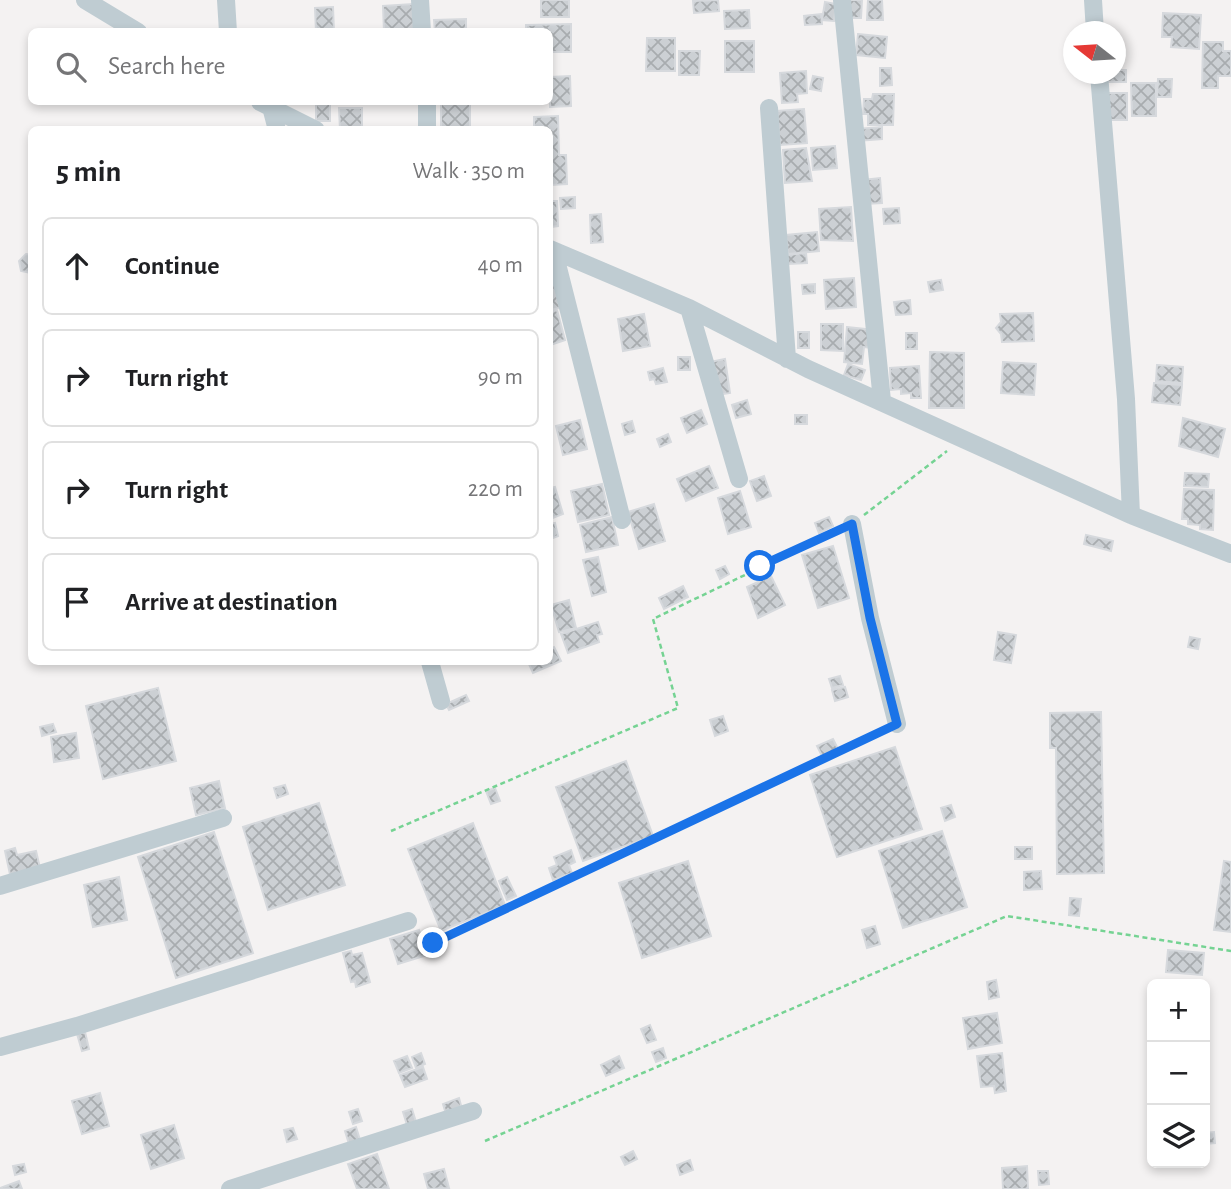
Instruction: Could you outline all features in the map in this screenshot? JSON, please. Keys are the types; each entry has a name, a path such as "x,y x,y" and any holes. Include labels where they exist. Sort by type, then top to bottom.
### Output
{"street":[{"path":"85,0 131,28"},
{"path":"226,0 229,28"},
{"path":"420,0 422,28"},
{"path":"842,0 882,401"},
{"path":"1093,0 1095,21"},
{"path":"1100,84 1126,399 1131,516"},
{"path":"265,105 275,126"},
{"path":"267,105 308,126"},
{"path":"427,105 427,126"},
{"path":"769,108 787,359"},
{"path":"553,251 689,308 787,359 1131,516 1231,554"},
{"path":"553,255 622,520"},
{"path":"689,308 739,478"},
{"path":"852,524 870,618 897,724"},
{"path":"431,665 441,701"},
{"path":"0,886 223,818"},
{"path":"0,1047 90,1022 408,921"},
{"path":"230,1189 473,1111"}],"path":[{"path":"391,831 678,708 653,619 852,524 964,439"},
{"path":"433,943 897,724"},
{"path":"485,1141 1007,916 1231,951"}],"building":[{"path":"541,0 569,0 569,17 541,17"},
{"path":"718,0 719,11 694,13 693,1"},
{"path":"849,0 862,0 861,18 848,18"},
{"path":"868,0 882,0 883,20 867,20"},
{"path":"825,2 836,4 834,21 822,20"},
{"path":"413,4 415,28 384,28 383,6"},
{"path":"333,7 334,28 316,28 315,8"},
{"path":"749,10 750,28 725,29 724,11"},
{"path":"1163,13 1201,15 1199,49 1171,47 1172,37 1162,37"},
{"path":"821,14 822,24 805,25 804,16"},
{"path":"466,19 466,28 435,28 434,20"},
{"path":"571,24 571,52 553,52 553,28 526,28 526,25"},
{"path":"858,34 887,37 885,58 856,55"},
{"path":"647,38 675,38 675,71 646,71"},
{"path":"725,41 754,41 754,72 725,72"},
{"path":"1203,42 1223,42 1223,51 1231,51 1231,76 1218,76 1218,88 1202,88"},
{"path":"679,51 700,51 699,75 679,75"},
{"path":"880,68 891,68 892,85 880,86"},
{"path":"806,71 807,93 797,94 798,102 782,103 780,73"},
{"path":"570,76 571,106 550,107 553,105 553,77"},
{"path":"813,76 823,78 821,91 810,89"},
{"path":"1158,79 1172,79 1171,97 1157,97"},
{"path":"1131,83 1156,83 1156,116 1132,116"},
{"path":"1107,93 1127,93 1127,120 1107,120"},
{"path":"873,94 894,94 893,125 868,125 868,114 863,114 864,99 872,99"},
{"path":"316,105 330,105 330,121 316,121"},
{"path":"441,105 470,105 470,126 441,126"},
{"path":"339,108 362,108 362,126 340,126"},
{"path":"804,109 807,143 780,145 777,111"},
{"path":"558,116 559,155 566,155 567,184 553,185 553,126 534,126 534,117"},
{"path":"882,127 882,139 857,141 857,129"},
{"path":"835,146 837,168 813,170 811,148"},
{"path":"806,148 812,181 785,183 783,150"},
{"path":"880,178 882,203 865,204 863,180"},
{"path":"575,197 575,208 561,209 560,198"},
{"path":"553,201 557,201 558,226 553,227"},
{"path":"851,207 853,241 821,240 819,209"},
{"path":"899,208 900,223 884,224 883,209"},
{"path":"601,214 603,242 591,243 590,215"},
{"path":"817,232 819,251 788,254 786,235"},
{"path":"806,253 807,263 788,264 787,255"},
{"path":"28,254 28,272 21,271 19,261"},
{"path":"854,278 856,307 826,309 824,280"},
{"path":"553,279 560,308 553,309"},
{"path":"941,280 943,290 930,292 928,282"},
{"path":"815,284 815,293 803,294 802,285"},
{"path":"910,300 911,314 896,315 894,302"},
{"path":"557,310 565,340 553,344 553,311"},
{"path":"1033,313 1034,341 1002,342 1001,334 996,328 1001,322 1000,314"},
{"path":"644,314 650,346 623,351 618,319"},
{"path":"821,324 843,324 843,351 821,350"},
{"path":"847,327 874,330 872,348 864,347 862,364 844,362"},
{"path":"798,332 809,332 809,348 798,348"},
{"path":"906,333 917,333 917,349 906,349"},
{"path":"930,352 964,353 964,408 929,408"},
{"path":"678,357 690,357 690,370 678,370"},
{"path":"725,359 730,393 716,395 710,362"},
{"path":"1003,362 1036,364 1034,395 1001,393"},
{"path":"848,364 865,370 861,380 844,375"},
{"path":"1157,365 1183,367 1182,383 1156,381"},
{"path":"919,366 921,398 911,398 911,393 901,394 901,389 891,390 890,368"},
{"path":"663,368 667,382 656,384 654,379 650,380 648,372"},
{"path":"1154,383 1182,385 1180,405 1152,402"},
{"path":"747,400 751,414 736,418 732,405"},
{"path":"701,410 707,424 687,433 681,418"},
{"path":"795,415 807,415 807,424 795,424"},
{"path":"1183,418 1225,429 1218,457 1179,446"},
{"path":"580,420 587,449 563,455 556,426"},
{"path":"632,421 635,432 625,435 622,424"},
{"path":"668,434 671,442 660,447 657,439"},
{"path":"709,466 718,488 686,501 677,479"},
{"path":"1185,473 1209,474 1208,487 1184,486"},
{"path":"764,476 771,496 757,501 750,481"},
{"path":"602,484 609,515 578,522 571,491"},
{"path":"553,487 563,514 553,518"},
{"path":"1184,489 1214,490 1213,530 1200,529 1200,525 1188,524 1188,519 1182,519"},
{"path":"740,491 751,527 728,534 718,498"},
{"path":"654,504 665,541 639,549 628,512"},
{"path":"612,517 618,545 586,552 580,525"},
{"path":"829,517 833,526 819,533 815,523"},
{"path":"553,523 558,536 553,538"},
{"path":"1086,535 1113,541 1111,551 1084,544"},
{"path":"833,546 849,598 818,608 802,555"},
{"path":"598,557 606,592 592,596 583,560"},
{"path":"725,566 729,574 720,579 716,570"},
{"path":"771,576 785,605 758,618 747,587"},
{"path":"683,586 688,597 664,609 659,598"},
{"path":"569,600 576,628 559,632 553,604"},
{"path":"598,622 602,634 597,635 599,642 568,653 561,634"},
{"path":"998,632 1016,635 1011,663 994,660"},
{"path":"1190,637 1200,639 1198,649 1188,647"},
{"path":"553,648 561,661 553,664"},
{"path":"529,665 552,665 533,673"},
{"path":"840,676 843,685 832,688 829,679"},
{"path":"845,687 848,697 835,701 832,690"},
{"path":"158,688 176,761 103,779 86,706"},
{"path":"466,695 469,701 449,710 446,704"},
{"path":"1101,712 1104,873 1057,874 1056,748 1050,748 1050,713"},
{"path":"723,716 728,731 715,736 710,720"},
{"path":"53,724 56,732 42,736 40,727"},
{"path":"76,733 79,758 54,762 51,737"},
{"path":"833,739 838,749 822,756 817,746"},
{"path":"895,747 922,829 837,857 810,775"},
{"path":"626,761 653,836 583,861 556,787"},
{"path":"219,781 225,808 196,815 190,788"},
{"path":"285,785 288,794 277,798 274,788"},
{"path":"495,788 500,801 491,804 486,791"},
{"path":"319,803 345,885 268,910 243,827"},
{"path":"951,805 955,817 945,821 941,808"},
{"path":"473,823 505,905 441,931 408,849"},
{"path":"942,831 967,907 903,928 879,851"},
{"path":"214,832 253,953 176,978 138,857"},
{"path":"1015,847 1032,847 1032,859 1015,859"},
{"path":"15,848 17,855 36,851 41,872 11,879 5,851"},
{"path":"571,850 575,862 569,865 572,873 553,880 549,868 557,865 554,857"},
{"path":"688,861 711,936 642,958 619,883"},
{"path":"1224,861 1231,862 1231,932 1214,930"},
{"path":"1041,871 1042,889 1024,890 1024,872"},
{"path":"119,877 127,920 93,927 84,885"},
{"path":"507,877 516,896 507,900 499,881"},
{"path":"1070,898 1081,899 1079,916 1069,915"},
{"path":"875,926 880,944 867,948 862,930"},
{"path":"419,930 427,955 398,964 390,939"},
{"path":"1168,950 1204,953 1202,975 1166,972"},
{"path":"351,951 352,955 362,953 370,982 356,987 355,981 351,982 343,953"},
{"path":"996,980 999,997 989,999 987,982"},
{"path":"997,1013 1002,1043 968,1049 963,1018"},
{"path":"650,1025 656,1040 647,1043 641,1029"},
{"path":"85,1032 89,1049 82,1051 77,1034"},
{"path":"663,1048 666,1058 656,1062 652,1052"},
{"path":"421,1053 425,1064 416,1068 412,1057"},
{"path":"1002,1053 1006,1091 995,1093 994,1086 981,1087 977,1056"},
{"path":"407,1056 412,1068 399,1073 394,1061"},
{"path":"619,1056 624,1068 606,1076 601,1065"},
{"path":"423,1067 427,1079 405,1087 400,1075"},
{"path":"100,1093 109,1126 82,1134 72,1101"},
{"path":"459,1098 462,1109 446,1114 443,1104"},
{"path":"358,1109 362,1121 353,1124 349,1112"},
{"path":"412,1109 416,1122 407,1125 403,1112"},
{"path":"174,1125 184,1158 151,1169 141,1135"},
{"path":"356,1127 360,1140 349,1144 345,1131"},
{"path":"293,1128 297,1139 287,1142 284,1130"},
{"path":"1210,1132 1214,1132 1215,1143 1210,1144"},
{"path":"633,1151 637,1159 625,1165 621,1157"},
{"path":"377,1154 389,1189 357,1189 348,1164"},
{"path":"690,1160 693,1170 680,1175 677,1165"},
{"path":"24,1164 26,1172 15,1175 13,1166"},
{"path":"1027,1166 1028,1189 1003,1189 1002,1168"},
{"path":"444,1169 449,1188 428,1189 424,1174"},
{"path":"1038,1171 1048,1171 1049,1184 1039,1185"},
{"path":"19,1181 22,1189 0,1189 0,1188"}],"route":[{"path":"433,943 897,724 870,618 852,524 760,566"}]}
